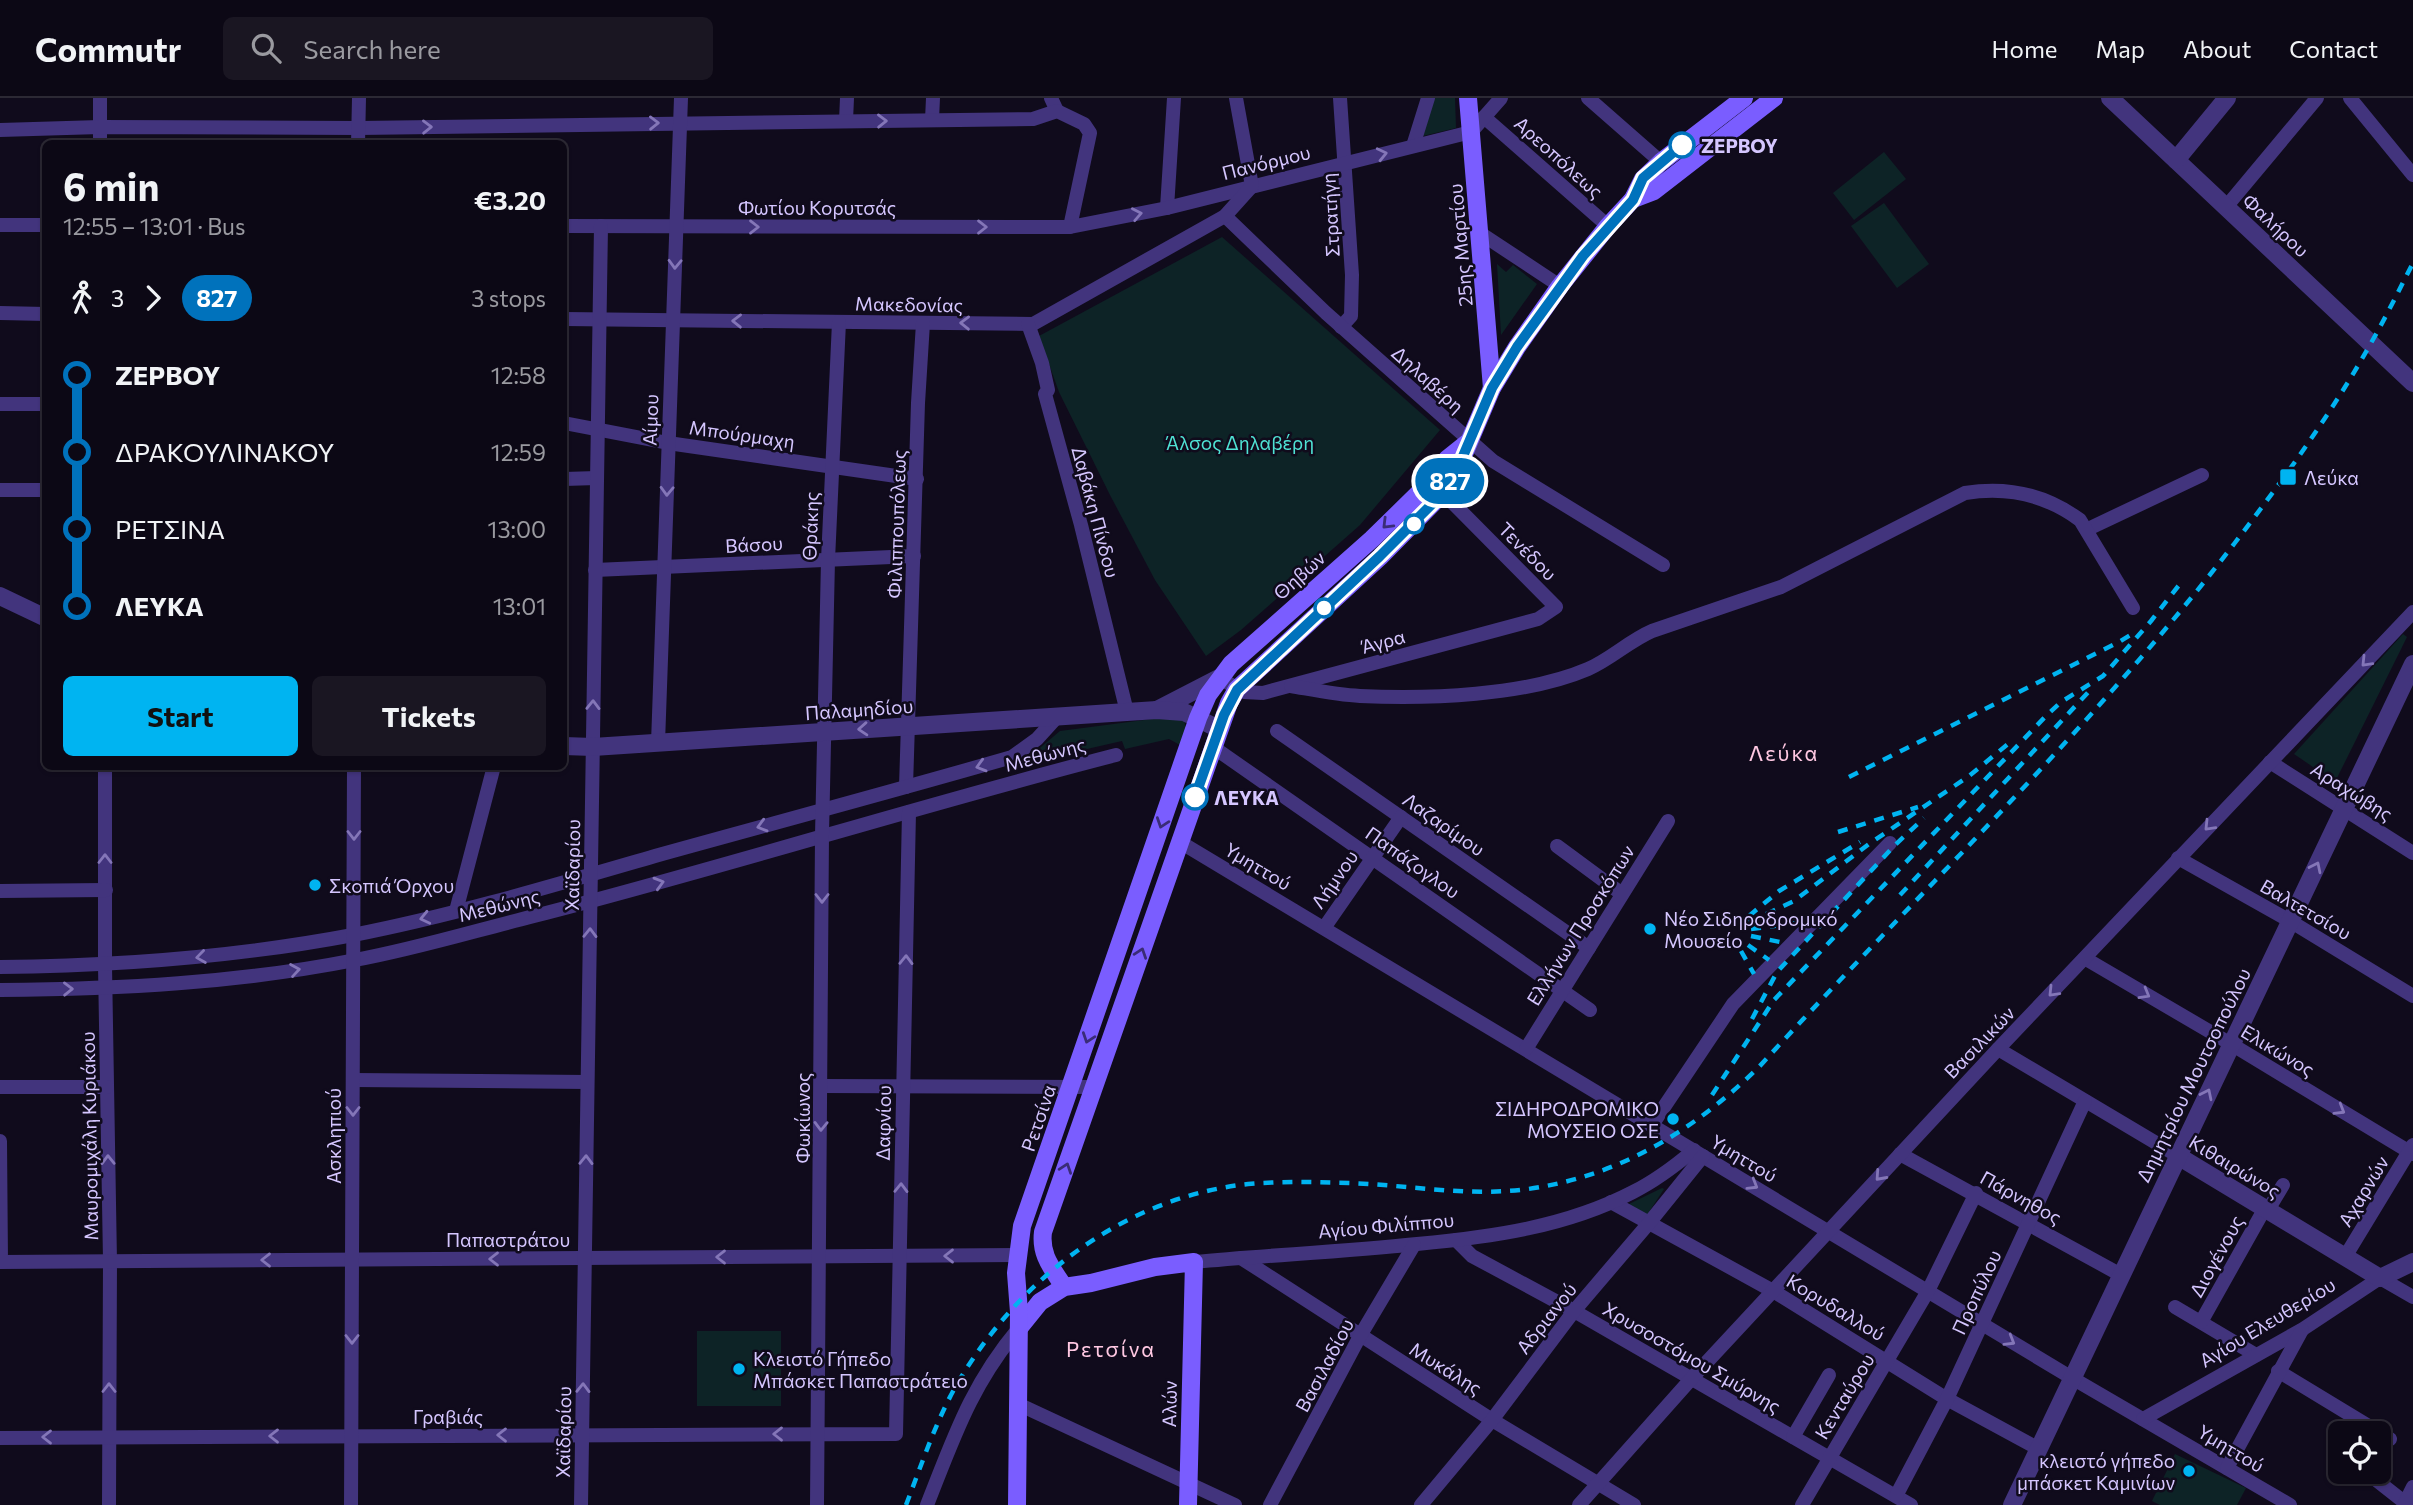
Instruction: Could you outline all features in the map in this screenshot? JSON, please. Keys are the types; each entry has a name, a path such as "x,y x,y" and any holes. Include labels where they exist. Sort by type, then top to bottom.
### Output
{"main road":[{"name":"25ης Μαρτίου","path":"1468,98 1492,388"},
{"name":"Θηβών","path":"1213,747 1229,703 1237,690 1443,493 1458,468 1492,388 1517,347 1560,286 1608,226 1633,200 1643,178 1744,98"},
{"name":"Θηβών","path":"1633,200 1654,191 1774,98"},
{"name":"Θηβών","path":"1185,759 1208,695 1231,664 1372,539 1423,489 1447,459 1469,441"},
{"path":"1019,1328 1040,1302 1064,1287 1047,1262 1043,1251 1043,1232 1213,747"},
{"name":"Ρετσίνα","path":"1017,1505 1017,1255 1022,1226 1185,759"},
{"name":"Αγίου Φιλίππου","path":"1064,1287 1155,1267 1194,1262"},
{"name":"Αλών","path":"1188,1505 1194,1262"}],"street":[{"path":"100,98 100,140"},
{"path":"358,140 359,98"},
{"name":"Αίμου","path":"657,743 681,98"},
{"path":"846,121 847,98"},
{"path":"932,120 933,98"},
{"path":"1167,208 1174,98"},
{"path":"1236,98 1252,186"},
{"name":"Στρατήγη","path":"1340,98 1352,275 1350,316 1340,327"},
{"path":"1413,146 1428,98"},
{"path":"1471,132 1501,98"},
{"path":"1588,98 1661,162"},
{"name":"Φαλήρου","path":"2110,98 2413,383"},
{"path":"2176,160 2227,98"},
{"path":"2226,207 2317,98"},
{"path":"2350,98 2413,175"},
{"path":"0,130 1033,119 1054,105 1084,124 1090,133 1070,227"},
{"name":"Αρεοπόλεως","path":"1484,117 1608,226"},
{"name":"Πανόρμου","path":"1070,227 1167,208 1471,132"},
{"name":"Μακεδονίας","path":"567,319 1035,323 1225,216 1252,186"},
{"name":"Δηλαβέρη","path":"1225,216 1340,327 1504,469 1663,565"},
{"path":"0,225 42,225"},
{"name":"Φωτίου Κορυτσάς","path":"567,226 1070,227"},
{"name":"Χαϊδαρίου","path":"581,1505 601,226"},
{"path":"1480,233 1560,286"},
{"path":"0,313 42,314"},
{"name":"Θράκης","path":"824,732 828,560 839,322"},
{"name":"Φιλιππουπόλεως","path":"908,727 923,323"},
{"name":"Δαβάκη Πίνδου","path":"1028,324 1047,378 1048,390 1045,394 1081,525 1127,712"},
{"path":"0,404 42,404"},
{"name":"Μπούρμαχη","path":"567,424 668,443 917,479"},
{"path":"2088,529 2202,475"},
{"path":"567,479 597,478"},
{"path":"1291,686 1358,696 1412,696 1494,691 1568,677 1607,660 1637,638 1652,631 1782,587 1965,493 1987,489 2035,496 2067,510 2080,520 2088,529 2133,608"},
{"path":"0,490 42,490"},
{"name":"Τενέδου","path":"1443,493 1556,607"},
{"name":"Βάσου","path":"595,570 914,556"},
{"path":"0,596 42,616"},
{"name":"Άγρα","path":"1237,690 1256,694 1291,686 1538,619 1556,607"},
{"name":"Βασιλικών","path":"1579,1505 1692,1378 1998,1049 2413,612"},
{"name":"Δημητρίου Μουτσοπούλου","path":"2012,1505 2344,808 2408,688 2413,664"},
{"path":"1219,678 1237,690"},
{"name":"Παλαμηδίου","path":"1157,710 1219,678"},
{"name":"Παλαμηδίου","path":"567,746 593,747 1157,710 1184,712 1219,729"},
{"name":"Μεθώνης","path":"0,967 105,965 186,959 354,934 456,911 591,876 1012,757 1037,739 1057,717"},
{"path":"906,787 908,727"},
{"name":"Λαζαρίμου","path":"1277,731 1589,948"},
{"name":"Φωκίωνος","path":"817,1505 824,732"},
{"name":"Παπάζογλου","path":"1213,747 1590,1010"},
{"name":"Μεθώνης","path":"0,990 105,989 211,981 354,961 590,903 822,835 1116,755"},
{"name":"Αραχώβης","path":"2270,762 2413,853"},
{"name":"Μαυρομιχάλη Κυριάκου","path":"105,770 105,989 110,1261 109,1505"},
{"name":"Ασκληπιού","path":"351,1505 354,770"},
{"path":"456,911 493,770"},
{"name":"Δαφνίου","path":"896,1434 909,812"},
{"name":"Λήμνου","path":"1324,928 1401,817"},
{"name":"Ελλήνων Προσκόπων","path":"1526,1049 1668,821"},
{"name":"Υμηττού","path":"1180,842 2073,1378 2290,1505"},
{"path":"1652,1125 1733,1004 1889,843"},
{"path":"1557,846 1622,894"},
{"name":"Βαλτετσίου","path":"2178,858 2290,921 2413,996"},
{"path":"0,891 106,890"},
{"name":"Ελικώνος","path":"2086,959 2412,1151"},
{"name":"Κιθαιρώνος","path":"1998,1049 2413,1297"},
{"path":"353,1080 587,1082"},
{"path":"821,1086 1094,1087"},
{"path":"0,1087 107,1087"},
{"name":"Προπύλου","path":"1896,1496 1948,1399 2085,1101"},
{"path":"0,1141 1,1262"},
{"name":"Αχαρνών","path":"2346,1258 2412,1151"},
{"name":"Αγίου Φιλίππου","path":"1194,1262 1414,1245 1509,1233 1557,1222 1611,1202 1655,1180 1699,1153"},
{"name":"Αδριανού","path":"1421,1505 1492,1420 1574,1311 1650,1223 1699,1153"},
{"name":"Πάρνηθος","path":"1900,1154 1976,1193 2121,1275"},
{"name":"Διογένους","path":"2201,1322 2266,1209 2283,1185"},
{"name":"Κενταύρου","path":"1802,1505 1928,1291 1976,1193"},
{"name":"Κορυδαλλού","path":"1611,1202 1773,1291 1948,1399 2039,1449"},
{"name":"Χρυσοστόμου Σμύρνης","path":"1456,1240 1472,1256 1574,1311 1912,1505"},
{"name":"Βασιλαδίου","path":"1270,1505 1360,1336 1414,1245"},
{"name":"Παπαστράτου","path":"1,1262 1017,1255"},
{"name":"Μυκάλης","path":"1241,1258 1492,1420 1634,1505"},
{"name":"Αγίου Ελευθερίου","path":"2143,1419 2302,1329 2380,1278 2413,1262"},
{"path":"2175,1307 2256,1355"},
{"path":"927,1505 971,1396 1019,1328"},
{"path":"2227,1468 2302,1329"},
{"path":"2278,1371 2360,1421"},
{"path":"1793,1437 1829,1375"},
{"path":"1018,1404 1234,1505"},
{"name":"Γραβιάς","path":"0,1437 896,1434"},
{"path":"2381,1484 2406,1504 2413,1487"}],"green space":[{"path":"1434,98 1455,98 1456,128 1423,136"},
{"path":"1884,152 1906,179 1854,220 1833,193"},
{"path":"1884,203 1929,264 1897,288 1851,226"},
{"name":"Άλσος Δηλαβέρη","path":"1222,237 1440,430 1360,525 1241,630 1206,656 1155,580 1110,495 1059,392 1039,336"},
{"path":"1497,264 1506,272 1513,265 1537,284 1501,335"},
{"path":"2403,634 2407,637 2335,782 2294,754"},
{"path":"1175,716 1184,720 1186,728 1180,745 1169,739 1125,749 1122,741 1021,764 1060,731"},
{"path":"1664,1189 1647,1215 1627,1205"},
{"name":"Κλειστό Γήπεδο Μπάσκετ Παπαστράτειο","path":"697,1331 781,1331 781,1406 697,1406"},
{"name":"κλειστό γήπεδο μπάσκετ Καμινίων","path":"2175,1454 2246,1488 2237,1505 2160,1505 2152,1501"}],"railway":[{"path":"906,1505 946,1405 988,1337 1049,1273 1084,1246 1122,1223 1162,1205 1204,1192 1248,1184 1349,1183 1483,1192 1528,1189 1562,1183 1624,1162 1681,1131 1708,1112 1758,1068 2002,811 2179,613 2289,471 2356,369 2413,263"},
{"path":"1712,1095 1774,1000 2045,717 2061,702 2103,676 2183,580"},
{"path":"1849,777 2137,631"},
{"path":"1900,895 2093,687"},
{"path":"1749,922 1794,901 1869,844 1969,776 2008,744"},
{"path":"1838,832 1918,807"},
{"path":"1752,1019 1777,972 1895,845 1924,818"},
{"path":"1749,916 1779,891 1860,842"},
{"path":"1751,929 1806,922"},
{"path":"1751,936 1785,943"},
{"path":"1748,945 1769,960"},
{"path":"1741,951 1754,974"}],"bus line":[{"name":"827","path":"1195,797 1224,715 1237,690 1443,493 1458,468 1492,388 1517,347 1583,256 1633,200 1643,178 1682,145"}],"place":[{"name":"ΖΕΡΒΟΥ","path":"1682,145"},
{"name":"Λεύκα","path":"2288,477"},
{"name":"ΛΕΥΚΑ","path":"1195,797"},
{"name":"Σκοπιά Όρχου","path":"315,885"},
{"name":"Νέο Σιδηροδρομικό Μουσείο","path":"1650,929"},
{"name":"ΣΙΔΗΡΟΔΡΟΜΙΚΟ ΜΟΥΣΕΙΟ ΟΣΕ","path":"1673,1119"},
{"name":"Κλειστό Γήπεδο Μπάσκετ Παπαστράτειο","path":"739,1369"},
{"name":"κλειστό γήπεδο μπάσκετ Καμινίων","path":"2189,1471"}],"district":[{"name":"Λεύκα","path":"1784,752"},
{"name":"Ρετσίνα","path":"1111,1348"}]}
